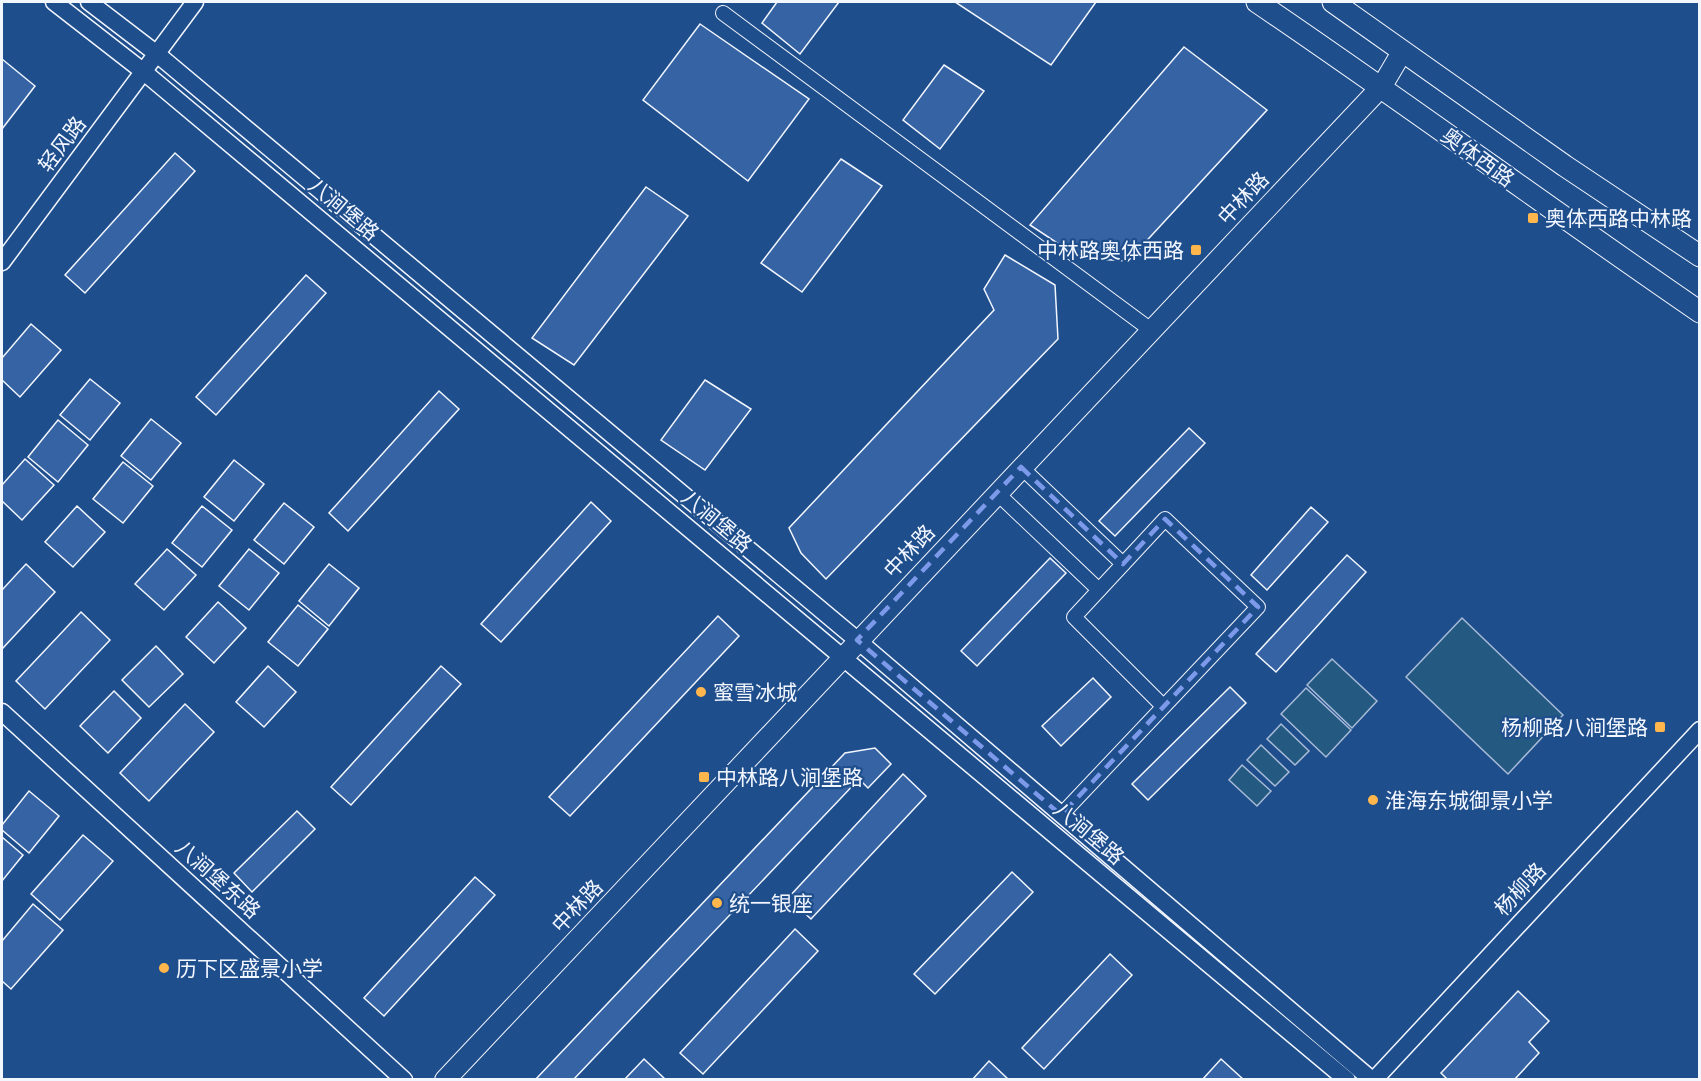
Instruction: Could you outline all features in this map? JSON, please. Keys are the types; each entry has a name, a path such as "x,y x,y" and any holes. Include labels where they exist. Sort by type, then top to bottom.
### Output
{"main road":[{"name":"奥体西路","path":"1257,2 1382,86 1458,143 1700,312"},
{"name":"奥体西路","path":"1333,2 1402,52 1700,256"},
{"name":"中林路","path":"445,1080 857,640 1382,86 1402,52"}],"street":[{"name":"八涧堡路","path":"54,2 144,72 1347,1080"},
{"name":"八涧堡路","path":"89,2 157,54 857,640 1373,1080"},
{"name":"轻风路","path":"2,262 195,2"},
{"path":"723,13 1151,330"},
{"path":"1021,467 1123,564"},
{"path":"997,493 1100,590"},
{"path":"1060,815 1258,608 1166,519 1074,617 1163,706"},
{"name":"八涧堡东路","path":"2,712 404,1080"},
{"name":"杨柳路","path":"1373,1080 1700,730"}],"highlighted area":[{"path":"1021,467 1123,564 1165,519 1258,607 1061,815 857,640"}],"shaded area":[{"path":"1462,618 1563,715 1508,774 1406,677"},
{"path":"1332,659 1377,701 1352,728 1307,685"},
{"path":"1306,688 1351,730 1326,757 1281,714"},
{"path":"1281,724 1309,751 1295,765 1267,739"},
{"path":"1261,745 1289,772 1275,786 1247,760"},
{"path":"1242,765 1271,791 1257,806 1229,780"}],"building":[{"path":"777,2 839,2 800,54 762,23"},
{"path":"955,2 1096,2 1051,65"},
{"path":"700,24 809,99 748,181 643,100"},
{"path":"1184,47 1267,110 1128,261 1080,258 1030,225"},
{"path":"2,59 35,86 2,129"},
{"path":"944,65 984,91 940,149 903,120"},
{"path":"175,153 195,171 85,293 65,275"},
{"path":"841,159 882,186 802,292 761,263"},
{"path":"646,187 688,216 574,365 532,338"},
{"path":"1005,255 1055,285 1058,339 826,579 801,553 789,528 994,310 984,289"},
{"path":"306,275 326,293 216,415 196,397"},
{"path":"31,324 61,350 20,397 2,380 2,358"},
{"path":"90,379 120,403 90,440 60,415"},
{"path":"705,380 751,409 705,470 661,440"},
{"path":"439,391 459,409 348,531 329,513"},
{"path":"151,419 181,443 151,480 121,456"},
{"path":"58,420 88,445 58,482 28,457"},
{"path":"1189,428 1205,443 1115,536 1099,521"},
{"path":"25,459 54,485 22,520 2,501 2,485"},
{"path":"234,460 264,484 234,521 204,497"},
{"path":"123,462 153,486 123,523 93,499"},
{"path":"591,502 611,521 501,642 481,624"},
{"path":"284,503 314,527 284,564 254,540"},
{"path":"77,506 105,532 73,567 45,542"},
{"path":"202,506 232,530 202,567 172,543"},
{"path":"1311,507 1328,522 1267,590 1251,575"},
{"path":"167,549 196,575 164,610 135,584"},
{"path":"249,549 279,573 249,610 219,586"},
{"path":"1347,555 1366,572 1276,672 1256,654"},
{"path":"1050,558 1066,573 977,666 961,651"},
{"path":"26,564 55,592 2,649 2,590"},
{"path":"329,564 359,588 329,626 299,601"},
{"path":"218,602 246,628 214,663 186,637"},
{"path":"298,605 328,629 298,666 268,642"},
{"path":"81,612 110,640 45,709 16,681"},
{"path":"718,616 739,636 570,816 549,797"},
{"path":"156,646 183,674 149,707 122,680"},
{"path":"268,666 296,692 264,727 236,702"},
{"path":"441,666 461,684 351,805 331,787"},
{"path":"1093,678 1111,697 1061,746 1042,726"},
{"path":"1230,687 1246,703 1148,800 1132,784"},
{"path":"114,691 141,718 108,753 80,726"},
{"path":"185,704 214,732 149,801 120,773"},
{"path":"875,748 891,764 868,788 859,779 573,1080 535,1080 845,753"},
{"path":"903,774 926,796 811,919 788,898"},
{"path":"29,791 59,816 29,853 2,830 2,825"},
{"path":"297,811 315,829 252,892 234,873"},
{"path":"83,835 113,861 60,920 31,894"},
{"path":"2,837 23,855 2,881"},
{"path":"1012,872 1033,892 935,994 914,974"},
{"path":"475,877 495,895 384,1016 364,998"},
{"path":"33,904 63,930 11,989 2,981 2,941"},
{"path":"795,929 818,951 703,1074 680,1053"},
{"path":"1110,954 1132,975 1044,1069 1022,1048"},
{"path":"1518,991 1549,1021 1529,1042 1539,1053 1514,1080 1448,1080 1441,1073"},
{"path":"644,1059 666,1080 624,1080"},
{"path":"1221,1059 1244,1080 1202,1080"},
{"path":"989,1061 1009,1080 972,1080"}],"place":[{"name":"奥体西路中林路","path":"1533,218"},
{"name":"中林路奥体西路","path":"1196,250"},
{"name":"蜜雪冰城","path":"701,692"},
{"name":"杨柳路八涧堡路","path":"1660,727"},
{"name":"中林路八涧堡路","path":"704,777"},
{"name":"淮海东城御景小学","path":"1373,800"},
{"name":"统一银座","path":"717,903"},
{"name":"历下区盛景小学","path":"164,968"}]}
